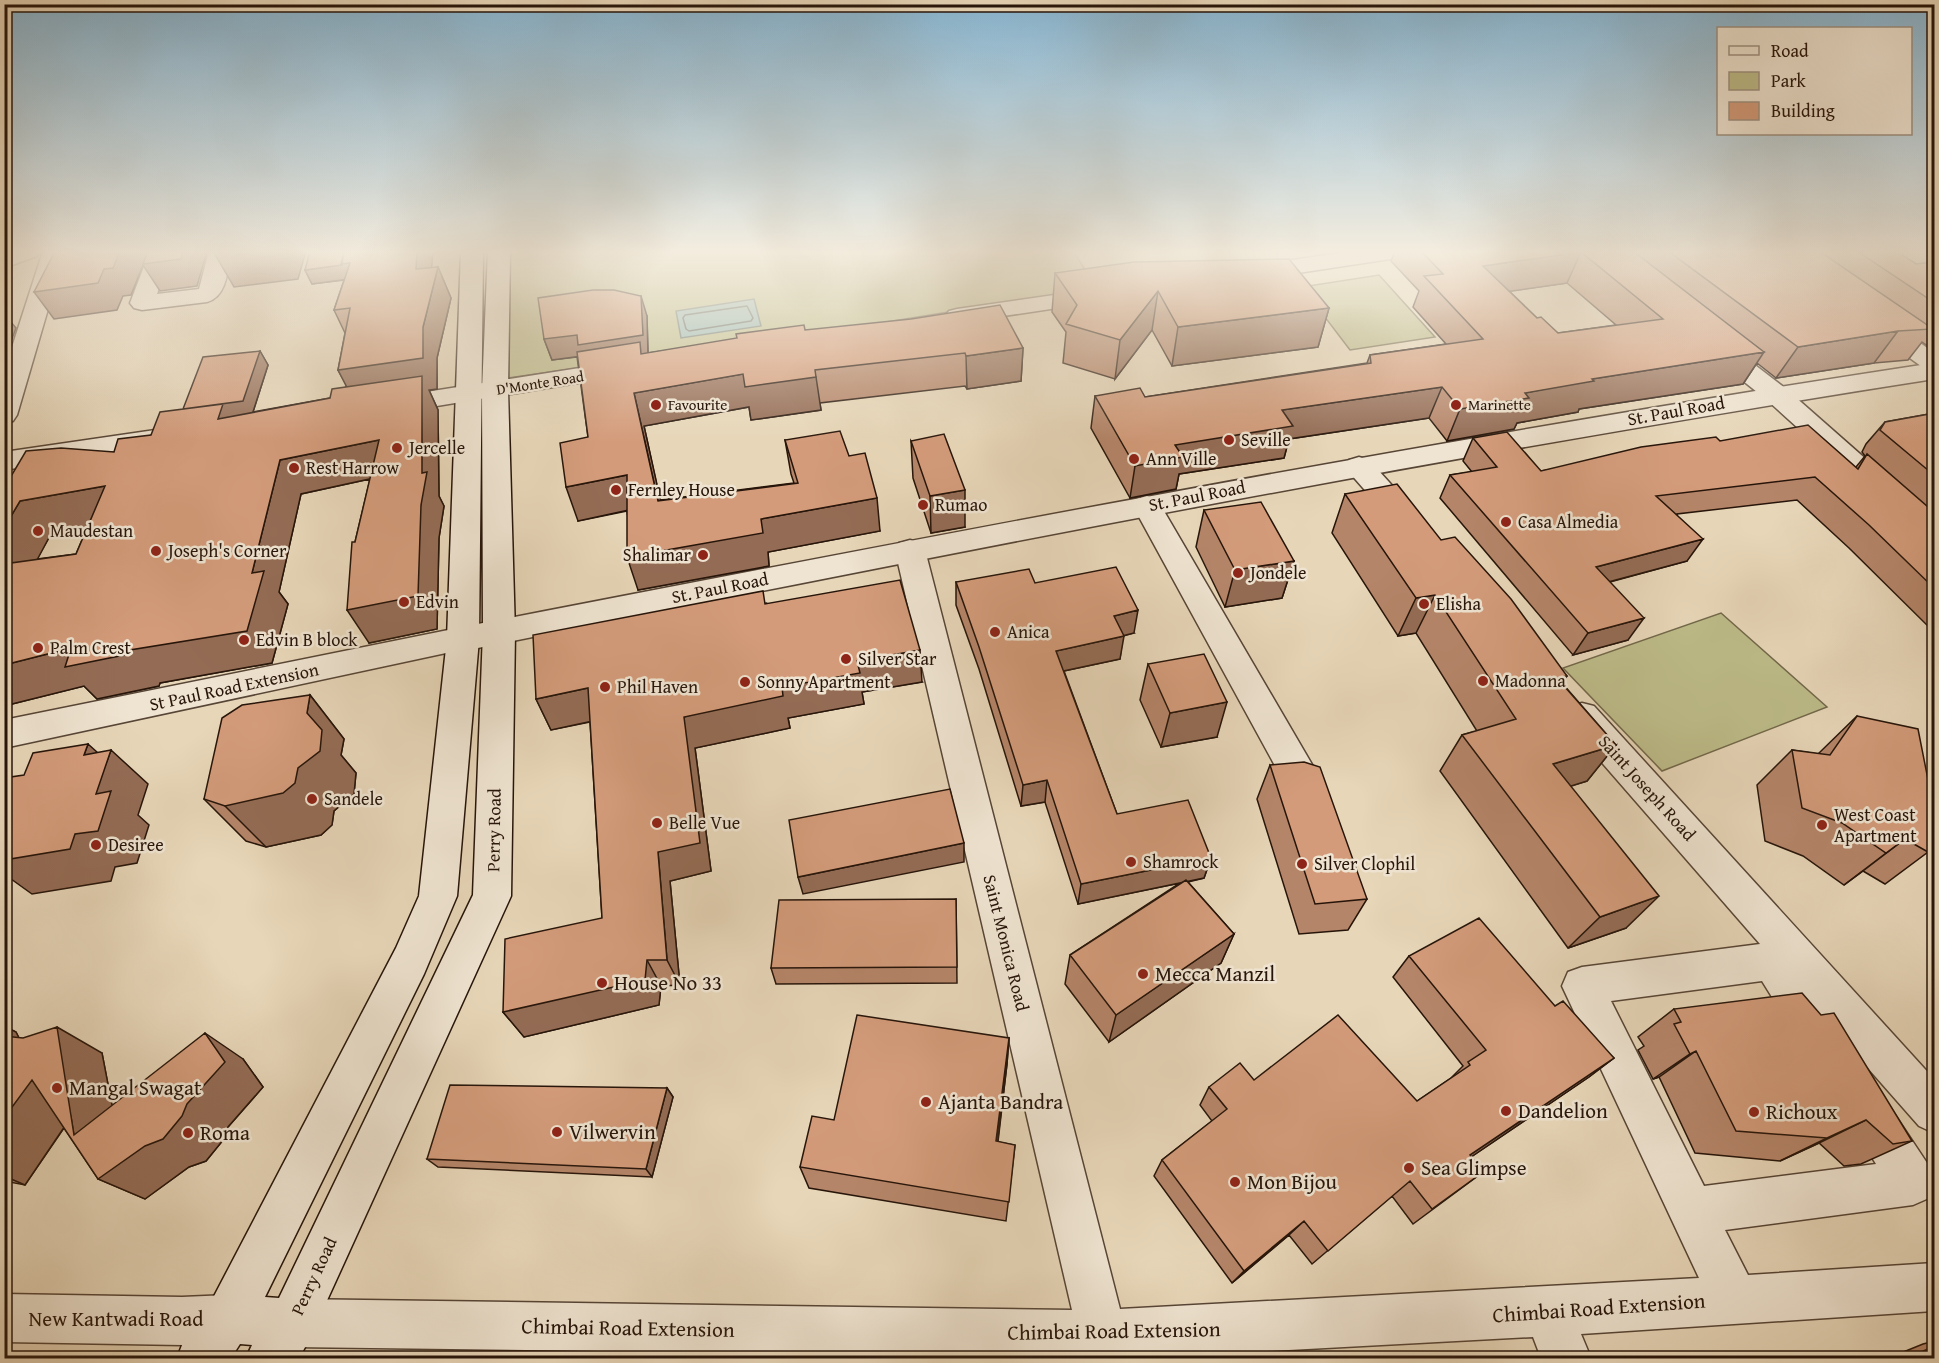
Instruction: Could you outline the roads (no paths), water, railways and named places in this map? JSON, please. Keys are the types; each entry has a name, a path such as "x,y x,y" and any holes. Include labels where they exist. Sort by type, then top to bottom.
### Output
{"street":[{"path":"4,415 35,315"},
{"name":"Perry Road","path":"281,1341 492,896 499,632 476,315"},
{"name":"Perry Road","path":"202,1359 228,1319 410,962 438,896 463,639 481,392 491,315"},
{"path":"938,319 968,315"},
{"path":"1865,315 1935,364"},
{"path":"1694,330 1776,394 1935,535"},
{"name":"D'Monte Road","path":"360,410 648,365"},
{"name":"St. Paul Road","path":"463,639 910,550 1359,466 1776,394 1935,371"},
{"path":"4,461 182,435"},
{"path":"1359,466 1431,546"},
{"path":"1147,506 1304,784"},
{"name":"Saint Monica Road","path":"910,550 1107,1347"},
{"name":"St Paul Road Extension","path":"4,735 463,639"},
{"name":"Saint Joseph Road","path":"1558,689 1784,959 1935,1111"},
{"path":"1692,1210 1912,1182 1842,1071 1784,959 1582,986 1735,1300"},
{"name":"Chimbai Road Extension","path":"281,1341 1107,1347 1547,1312 1935,1287"},
{"path":"1547,1312 1566,1359"},
{"name":"New Kantwadi Road","path":"4,1318 228,1319 281,1341"}],"water":[{"path":"677,315 758,315 761,326 681,338"}],"place":[{"name":"Favourite","path":"656,405"},
{"name":"Marinette","path":"1456,405"},
{"name":"Seville","path":"1229,440"},
{"name":"Jercelle","path":"397,448"},
{"name":"Ann Ville","path":"1134,459"},
{"name":"Rest Harrow","path":"294,468"},
{"name":"Fernley House","path":"616,490"},
{"name":"Rumao","path":"923,505"},
{"name":"Casa Almedia","path":"1506,522"},
{"name":"Maudestan","path":"38,531"},
{"name":"Joseph's Corner","path":"156,551"},
{"name":"Shalimar","path":"703,555"},
{"name":"Jondele","path":"1238,573"},
{"name":"Edvin","path":"404,602"},
{"name":"Elisha","path":"1424,604"},
{"name":"Anica","path":"995,632"},
{"name":"Edvin B block","path":"244,640"},
{"name":"Palm Crest","path":"38,648"},
{"name":"Silver Star","path":"846,659"},
{"name":"Madonna","path":"1483,681"},
{"name":"Sonny Apartment","path":"745,682"},
{"name":"Phil Haven","path":"605,687"},
{"name":"Sandele","path":"312,799"},
{"name":"Belle Vue","path":"657,823"},
{"name":"West Coast Apartment","path":"1822,825"},
{"name":"Desiree","path":"96,845"},
{"name":"Shamrock","path":"1131,862"},
{"name":"Silver Clophil","path":"1302,864"},
{"name":"Mecca Manzil","path":"1143,974"},
{"name":"House No 33","path":"602,983"},
{"name":"Mangal Swagat","path":"57,1088"},
{"name":"Ajanta Bandra","path":"926,1102"},
{"name":"Dandelion","path":"1506,1111"},
{"name":"Richoux","path":"1754,1112"},
{"name":"Vilwervin","path":"557,1132"},
{"name":"Roma","path":"188,1133"},
{"name":"Sea Glimpse","path":"1409,1168"},
{"name":"Mon Bijou","path":"1235,1182"}]}
